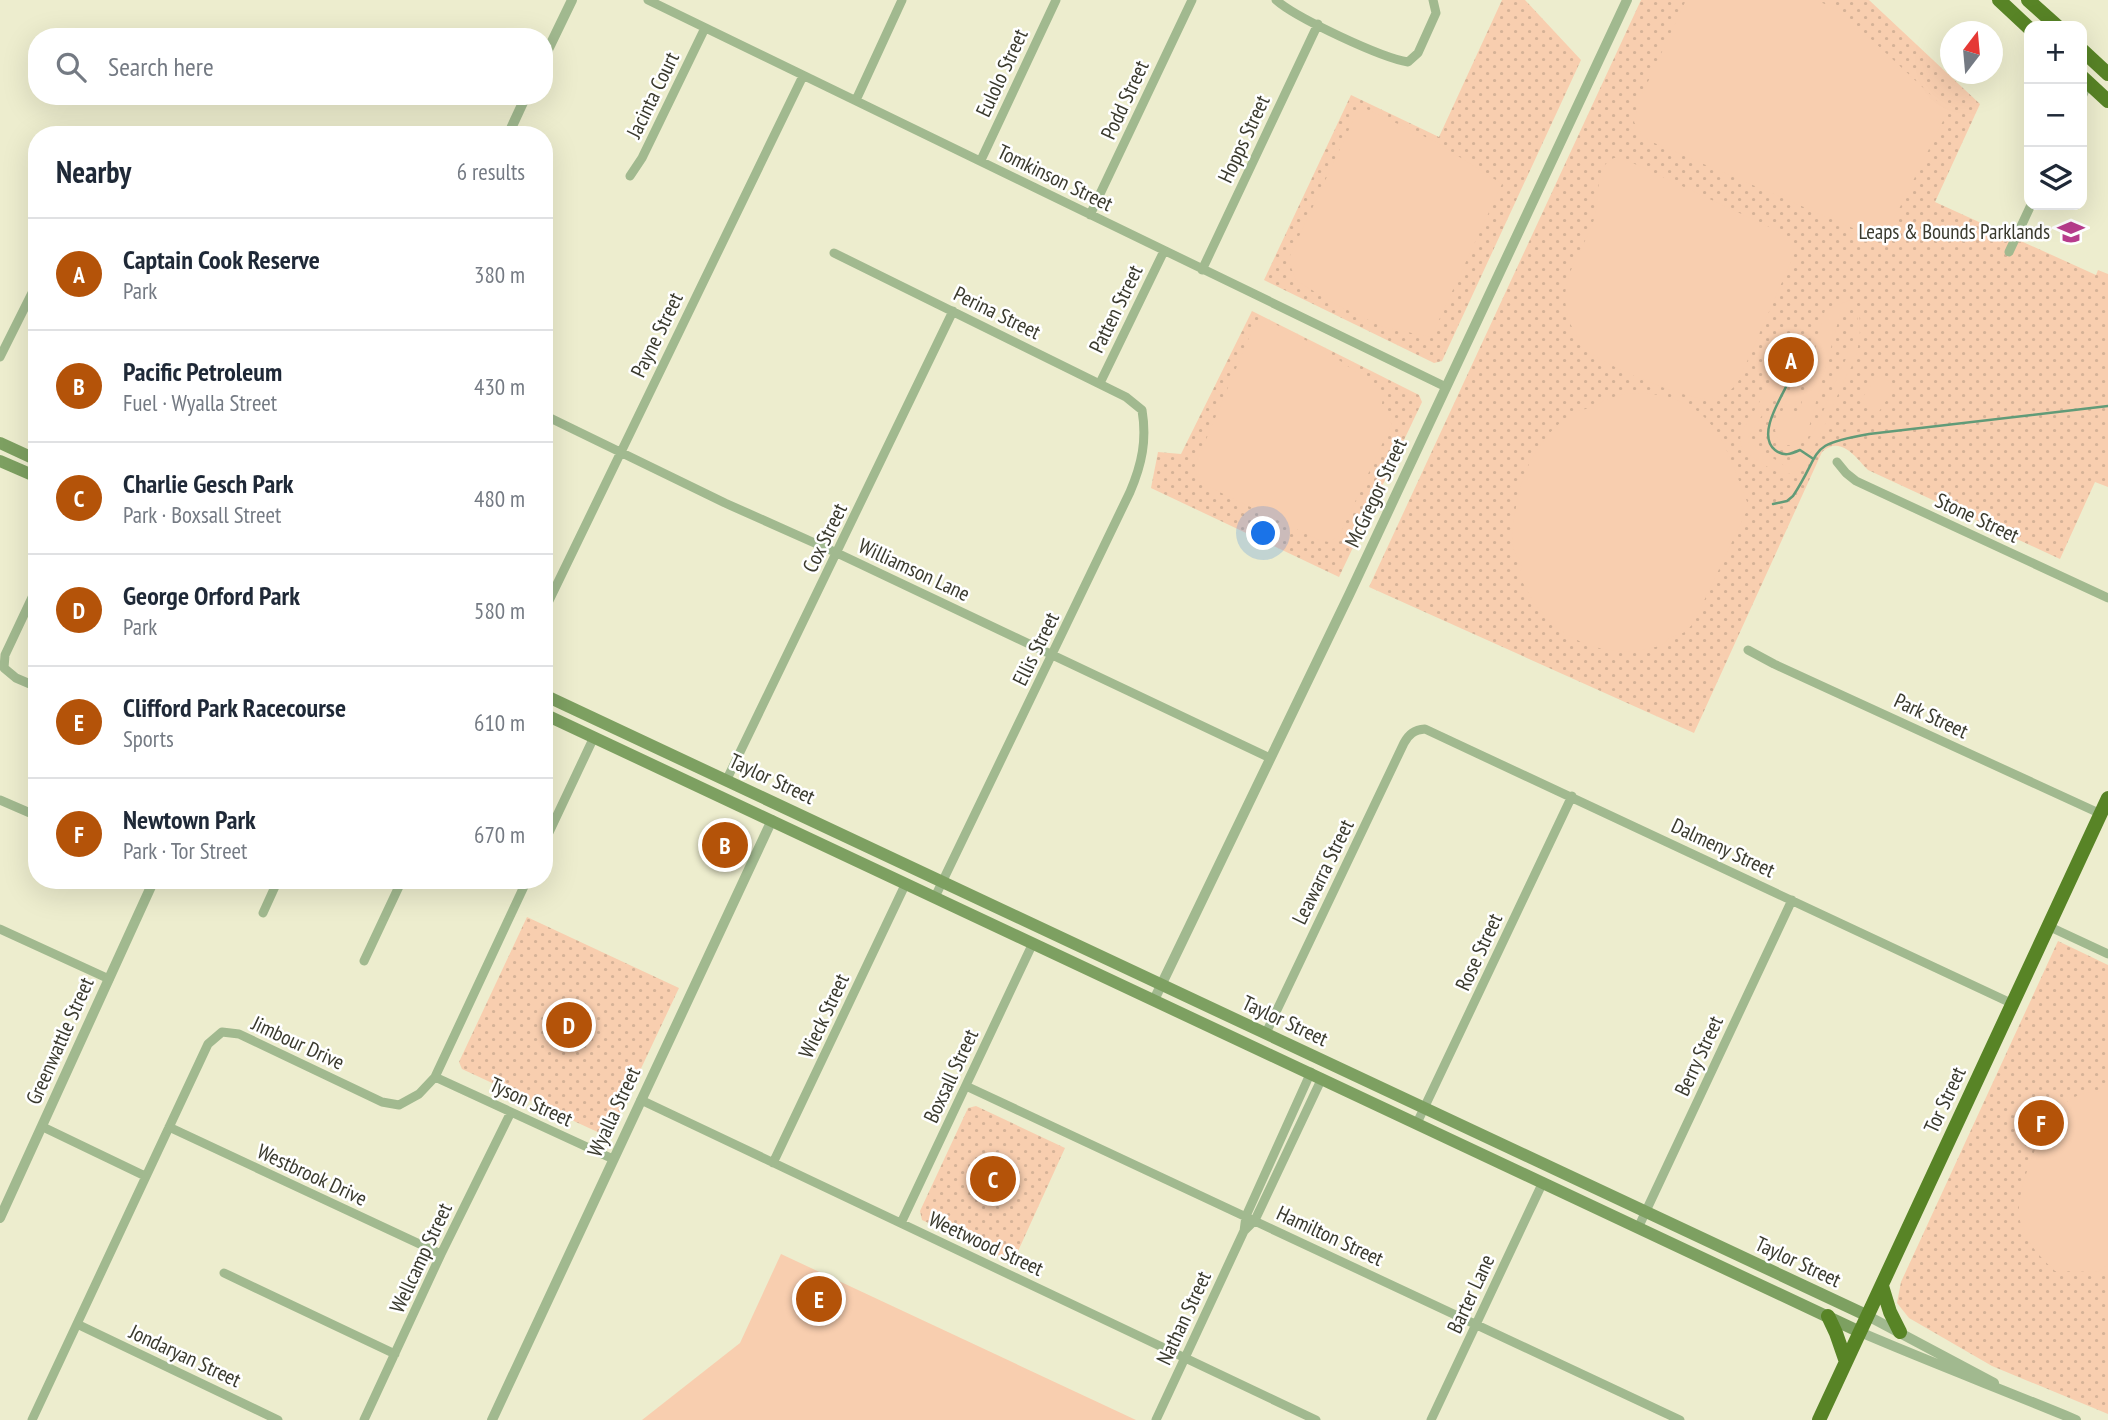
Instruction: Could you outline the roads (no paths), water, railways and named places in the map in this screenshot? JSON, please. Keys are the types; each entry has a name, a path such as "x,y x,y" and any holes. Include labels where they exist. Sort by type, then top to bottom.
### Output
{"highway":[{"path":"2000,0 2024,23"},
{"path":"2028,0 2051,21"},
{"path":"2087,55 2108,74"},
{"path":"2087,87 2108,101"},
{"name":"Tor Street","path":"1819,1420 2108,798"},
{"path":"1882,1286 1900,1332"},
{"path":"1828,1316 1846,1362"}],"main road":[{"path":"0,443 28,456"},
{"path":"0,461 28,473"},
{"name":"Taylor Street","path":"553,699 1868,1316"},
{"name":"Taylor Street","path":"553,718 1860,1332"},
{"path":"727,779 737,791 770,808 772,820"}],"street":[{"path":"553,39 572,0"},
{"name":"Tomkinson Street","path":"648,0 1446,387"},
{"path":"856,100 902,0"},
{"name":"Eulolo Street","path":"981,160 1056,0"},
{"name":"Podd Street","path":"1090,215 1192,0"},
{"path":"1276,0 1318,24 1393,59 1408,62 1418,53 1436,13 1433,0"},
{"name":"McGregor Street","path":"1154,1000 1350,593 1627,0"},
{"name":"Hopps Street","path":"1202,270 1318,24"},
{"name":"Jacinta Court","path":"630,176 642,158 705,28"},
{"name":"Payne Street","path":"553,592 803,76"},
{"path":"512,126 522,105"},
{"path":"2009,252 2029,210"},
{"name":"Patten Street","path":"1100,383 1164,251"},
{"name":"Perina Street","path":"834,253 1100,383 1126,397 1142,410"},
{"path":"0,358 28,301"},
{"name":"Cox Street","path":"727,779 953,311"},
{"name":"Ellis Street","path":"935,897 1138,474 1146,431 1142,410"},
{"name":"Williamson Lane","path":"553,419 725,503 837,553 1269,758"},
{"name":"Stone Street","path":"1837,462 1856,481 2108,598"},
{"path":"28,606 5,655 4,668 28,683"},
{"name":"Park Street","path":"1748,650 2101,814"},
{"name":"Dalmeny Street","path":"1416,730 1434,732 2013,1004"},
{"name":"Leawarra Street","path":"1266,1033 1404,743 1416,730"},
{"path":"553,824 594,737"},
{"name":"Rose Street","path":"1417,1123 1572,796"},
{"path":"0,800 28,812"},
{"name":"Wyalla Street","path":"492,1420 772,820"},
{"name":"Wieck Street","path":"773,1163 906,883"},
{"name":"Greenwattle Street","path":"0,1218 151,889"},
{"path":"262,913 274,889"},
{"path":"364,961 398,889"},
{"name":"Jimbour Drive","path":"32,1420 208,1044 222,1032 239,1034 382,1102 399,1105 419,1094 435,1077 523,889"},
{"name":"Berry Street","path":"1638,1227 1792,900"},
{"path":"2048,926 2108,954"},
{"path":"0,929 108,979"},
{"name":"Boxsall Street","path":"901,1223 1033,943"},
{"name":"Nathan Street","path":"1156,1420 1244,1231 1243,1224 1250,1218 1316,1075"},
{"name":"Tyson Street","path":"435,1077 613,1159"},
{"name":"Hamilton Street","path":"965,1086 1680,1420"},
{"name":"Weetwood Street","path":"641,1100 1316,1420"},
{"name":"Wellcamp Street","path":"364,1420 511,1112"},
{"path":"43,1126 145,1176"},
{"name":"Westbrook Drive","path":"169,1127 441,1254"},
{"name":"Barter Lane","path":"1431,1420 1543,1182"},
{"path":"224,1273 395,1354"},
{"name":"Taylor Street","path":"1868,1316 2005,1390"},
{"name":"Jondaryan Street","path":"77,1324 278,1420"},
{"name":"Taylor Street","path":"1860,1332 2076,1420"}],"waterway":[{"path":"1794,370 1770,422 1770,443 1781,454 1800,450 1812,458"},
{"path":"1773,504 1787,501 1793,496 1819,452 1834,442 1869,434 2108,406"}],"place":[{"name":"Leaps & Bounds Parklands","path":"2071,232"},
{"name":"Captain Cook Reserve","path":"1791,360"},
{"name":"Pacific Petroleum","path":"725,845"},
{"name":"George Orford Park","path":"569,1025"},
{"name":"Newtown Park","path":"2041,1123"},
{"name":"Charlie Gesch Park","path":"993,1179"},
{"name":"Clifford Park Racecourse","path":"819,1299"}]}
